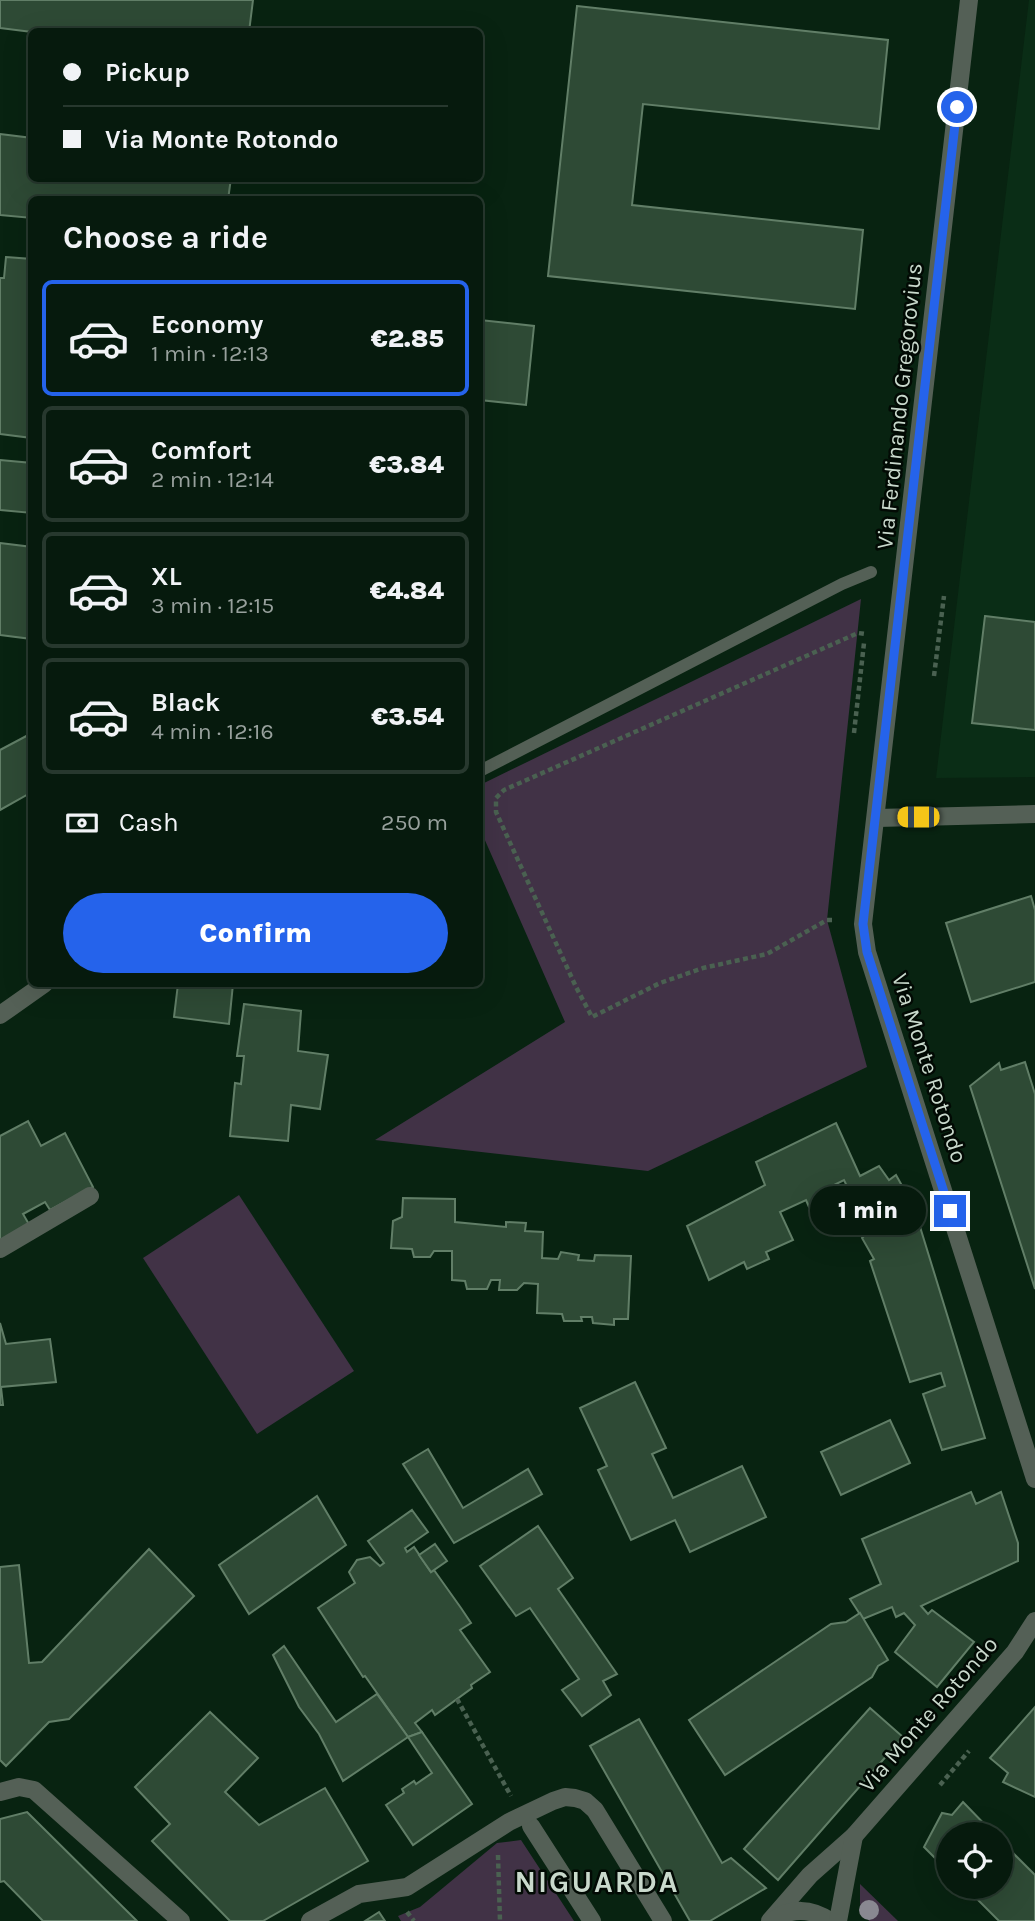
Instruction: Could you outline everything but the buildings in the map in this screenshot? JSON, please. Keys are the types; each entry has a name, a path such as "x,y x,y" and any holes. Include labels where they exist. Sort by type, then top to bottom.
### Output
{"street":[{"name":"Via Ferdinando Gregorovius","path":"877,818 969,0"},
{"path":"877,818 1035,814"},
{"name":"Via Monte Rotondo","path":"877,818 863,913 865,943 1035,1479"},
{"path":"0,1015 40,987"},
{"path":"0,1249 90,1196"},
{"name":"Via Monte Rotondo","path":"771,1921 810,1875 854,1836 1015,1652 1035,1621"},
{"path":"0,1792 19,1787 34,1790 181,1921"},
{"path":"310,1921 359,1895 407,1886 565,1797 585,1801 595,1810 663,1921"},
{"path":"527,1820 592,1921"},
{"path":"838,1921 854,1836"},
{"name":"Via Monte Rotondo","path":"771,1921 784,1913 802,1910 814,1912 830,1921"}],"lane":[{"name":"Via Ferdinando Gregorovius","path":"483,769 842,584 871,572"}],"path":[{"path":"934,676 944,596"},
{"path":"832,920 827,920 767,954 703,968 660,984 592,1017 496,812 496,798 504,790 858,633 865,634"},
{"path":"855,733 864,643"},
{"path":"457,1699 512,1797"},
{"path":"940,1785 969,1751"},
{"path":"498,1853 500,1921"}],"shaded area":[{"path":"1029,0 1035,0 1035,777 936,778"},
{"path":"861,599 827,920 867,1067 648,1171 375,1140 565,1022 483,836 483,784"},
{"path":"239,1195 354,1371 257,1434 143,1258"},
{"path":"521,1840 574,1921 401,1921 398,1916 420,1907 497,1843"},
{"path":"860,1884 898,1921 869,1921 860,1904"}],"district":[{"name":"NIGUARDA","path":"597,1882"}],"route":[{"path":"950,1211 867,952 863,913 877,818 957,107"}]}
